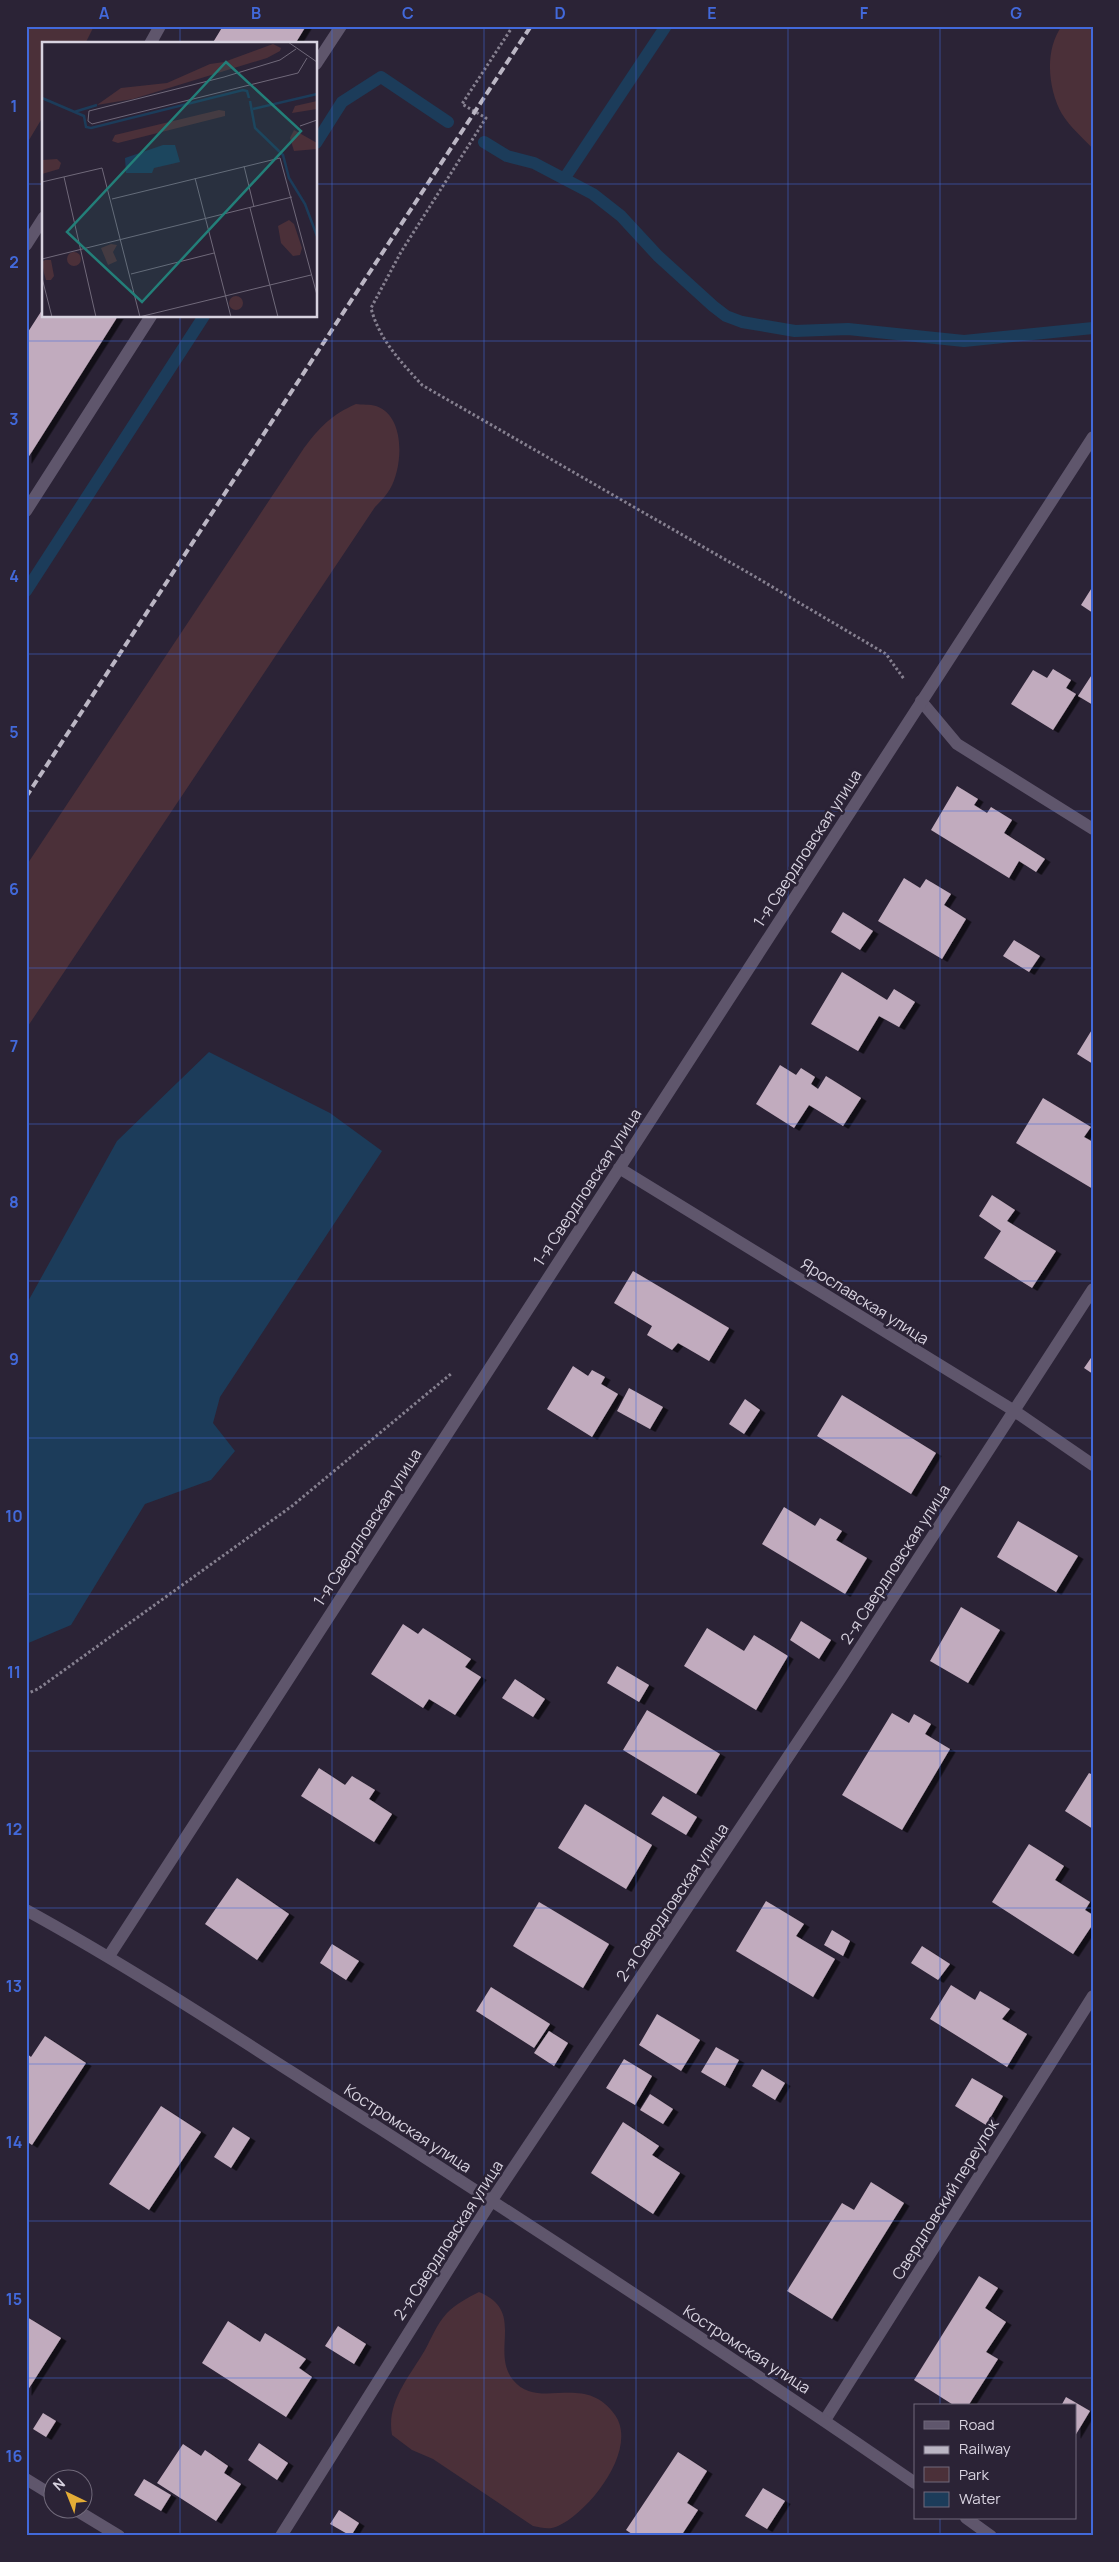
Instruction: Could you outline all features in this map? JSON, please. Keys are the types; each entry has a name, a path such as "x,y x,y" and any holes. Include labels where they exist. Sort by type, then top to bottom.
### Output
{"street":[{"path":"151,42 160,26"},
{"path":"318,61 341,26"},
{"path":"26,245 42,220"},
{"path":"26,511 150,318"},
{"name":"1-я Свердловская улица","path":"109,1956 1093,438"},
{"path":"921,702 957,744 1093,829"},
{"name":"Ярославская улица","path":"619,1168 1013,1410 1093,1464"},
{"name":"2-я Свердловская улица","path":"281,2536 492,2200 842,1676 1093,1289"},
{"name":"Костромская улица","path":"26,1910 109,1956 492,2200 824,2420 914,2482"},
{"name":"Свердловский переулок","path":"824,2420 1093,1996"},
{"path":"26,2479 42,2489"},
{"path":"92,2520 119,2536"},
{"path":"969,2520 991,2536"}],"path":[{"path":"513,26 462,104 486,118 401,252 371,308 375,324 394,355 422,385 760,579 886,654 921,702"},
{"path":"26,1694 38,1689 292,1506 458,1368"}],"green space":[{"path":"26,26 94,26 86,42 42,42 42,118 26,145"},
{"path":"1062,26 1093,26 1093,149 1065,119 1057,104 1054,93 1051,81 1050,58 1052,46"},
{"path":"356,404 374,405 386,412 393,420 399,443 399,456 398,468 390,489 375,507 26,1029 26,866 304,448 327,422"},
{"path":"479,2292 493,2300 501,2310 504,2321 507,2369 513,2380 524,2389 536,2393 590,2395 603,2402 615,2415 621,2429 621,2445 616,2461 596,2494 570,2519 552,2528 533,2526 433,2459 412,2450 392,2435 391,2423 396,2400 437,2326 443,2317 454,2307"}],"water":[{"path":"209,1052 330,1113 382,1151 220,1397 213,1423 235,1451 211,1480 145,1504 71,1625 26,1644 26,1305 117,1141"}],"building":[{"path":"223,26 306,26 296,42 213,42"},
{"path":"42,310 42,318 117,318 26,461 26,335"},
{"path":"1093,586 1093,613 1081,605"},
{"path":"1053,669 1071,680 1066,688 1076,694 1053,730 1011,704 1033,670 1047,678"},
{"path":"1093,673 1093,705 1078,696"},
{"path":"957,786 978,799 974,805 987,813 991,807 1012,820 1004,833 1045,859 1036,872 1019,861 1009,878 931,830"},
{"path":"904,878 920,888 926,879 951,894 944,905 966,919 942,959 878,921"},
{"path":"843,912 873,931 860,950 831,932"},
{"path":"1014,940 1040,956 1029,972 1003,956"},
{"path":"842,972 887,1000 894,989 915,1002 899,1027 879,1016 858,1051 811,1024"},
{"path":"1093,1028 1093,1064 1077,1054"},
{"path":"780,1065 796,1075 801,1068 815,1077 811,1084 818,1089 826,1076 861,1098 843,1126 809,1105 794,1128 756,1104"},
{"path":"1043,1098 1091,1127 1084,1137 1093,1142 1093,1189 1016,1143"},
{"path":"992,1195 1015,1210 1007,1221 1056,1251 1032,1288 984,1258 1001,1231 979,1216"},
{"path":"633,1271 729,1328 709,1361 678,1343 672,1350 647,1335 652,1326 614,1303"},
{"path":"1093,1355 1093,1374 1084,1368"},
{"path":"573,1366 588,1376 592,1370 605,1377 601,1384 618,1394 592,1437 547,1409"},
{"path":"629,1388 663,1407 650,1429 617,1411"},
{"path":"842,1395 936,1453 911,1494 817,1436"},
{"path":"745,1399 760,1410 744,1434 729,1424"},
{"path":"784,1507 815,1526 820,1518 842,1531 836,1540 867,1558 845,1594 762,1544"},
{"path":"1018,1521 1078,1556 1056,1592 997,1557"},
{"path":"961,1607 1000,1630 968,1683 930,1661"},
{"path":"801,1621 831,1640 819,1659 790,1640"},
{"path":"403,1624 418,1634 423,1628 471,1659 465,1667 481,1677 455,1715 429,1699 423,1708 371,1674"},
{"path":"707,1628 744,1651 754,1635 788,1656 756,1710 684,1666"},
{"path":"617,1666 649,1685 639,1702 607,1683"},
{"path":"515,1679 545,1699 533,1717 502,1698"},
{"path":"647,1710 720,1754 696,1794 623,1750"},
{"path":"892,1713 909,1723 914,1714 931,1724 925,1734 950,1749 902,1830 842,1795"},
{"path":"319,1768 345,1785 352,1776 375,1790 369,1799 392,1814 374,1842 301,1796"},
{"path":"1089,1773 1093,1775 1093,1829 1065,1811"},
{"path":"663,1796 697,1817 686,1835 651,1814"},
{"path":"585,1804 652,1845 626,1889 558,1848"},
{"path":"1029,1844 1064,1866 1055,1880 1090,1902 1085,1910 1093,1915 1093,1924 1073,1954 992,1902"},
{"path":"237,1878 289,1914 257,1960 205,1924"},
{"path":"766,1901 804,1924 796,1936 835,1959 813,1997 736,1951"},
{"path":"539,1902 609,1944 583,1988 513,1946"},
{"path":"832,1930 850,1941 843,1956 824,1945"},
{"path":"332,1944 359,1961 346,1980 320,1963"},
{"path":"922,1946 950,1964 938,1980 911,1963"},
{"path":"951,1985 975,2000 980,1991 1010,2009 1002,2019 1027,2034 1007,2067 930,2019"},
{"path":"491,1987 550,2024 534,2048 476,2011"},
{"path":"657,2014 700,2040 681,2071 639,2045"},
{"path":"549,2031 568,2043 554,2066 534,2053"},
{"path":"45,2036 86,2063 32,2145 26,2141 26,2053 31,2057"},
{"path":"716,2047 739,2060 725,2086 701,2072"},
{"path":"624,2059 652,2076 635,2105 606,2088"},
{"path":"762,2069 785,2083 775,2100 752,2086"},
{"path":"972,2078 1003,2096 986,2125 955,2106"},
{"path":"650,2094 673,2109 663,2124 640,2110"},
{"path":"161,2106 201,2132 149,2210 109,2184"},
{"path":"623,2122 659,2146 652,2155 680,2173 653,2214 591,2173"},
{"path":"233,2127 250,2138 231,2168 214,2157"},
{"path":"871,2182 904,2203 832,2319 787,2291 842,2203 854,2210"},
{"path":"979,2276 998,2288 985,2308 1006,2322 986,2352 998,2359 969,2404 952,2404 914,2380"},
{"path":"27,2317 61,2338 26,2393 26,2319"},
{"path":"228,2321 260,2342 265,2333 306,2359 299,2368 312,2377 286,2417 202,2363"},
{"path":"338,2326 366,2344 354,2364 325,2346"},
{"path":"1066,2397 1090,2411 1076,2434 1076,2404 1062,2404"},
{"path":"43,2413 56,2421 46,2437 33,2429"},
{"path":"259,2443 288,2463 277,2480 248,2460"},
{"path":"183,2444 201,2456 205,2450 228,2466 224,2473 241,2484 216,2521 157,2483"},
{"path":"678,2452 707,2471 687,2503 698,2510 681,2536 635,2536 626,2530"},
{"path":"144,2479 171,2495 161,2511 134,2495"},
{"path":"763,2488 785,2501 767,2529 745,2516"},
{"path":"339,2510 359,2523 351,2536 330,2524"}],"waterway":[{"path":"564,179 666,26"},
{"path":"318,140 342,102 381,77 448,122"},
{"path":"484,142 507,156 534,163 593,194 621,216 658,256 713,306 726,316 742,322 795,331 848,329 964,341 1093,328"},
{"path":"26,591 203,318"}],"railway":[{"path":"26,797 531,26"}]}
